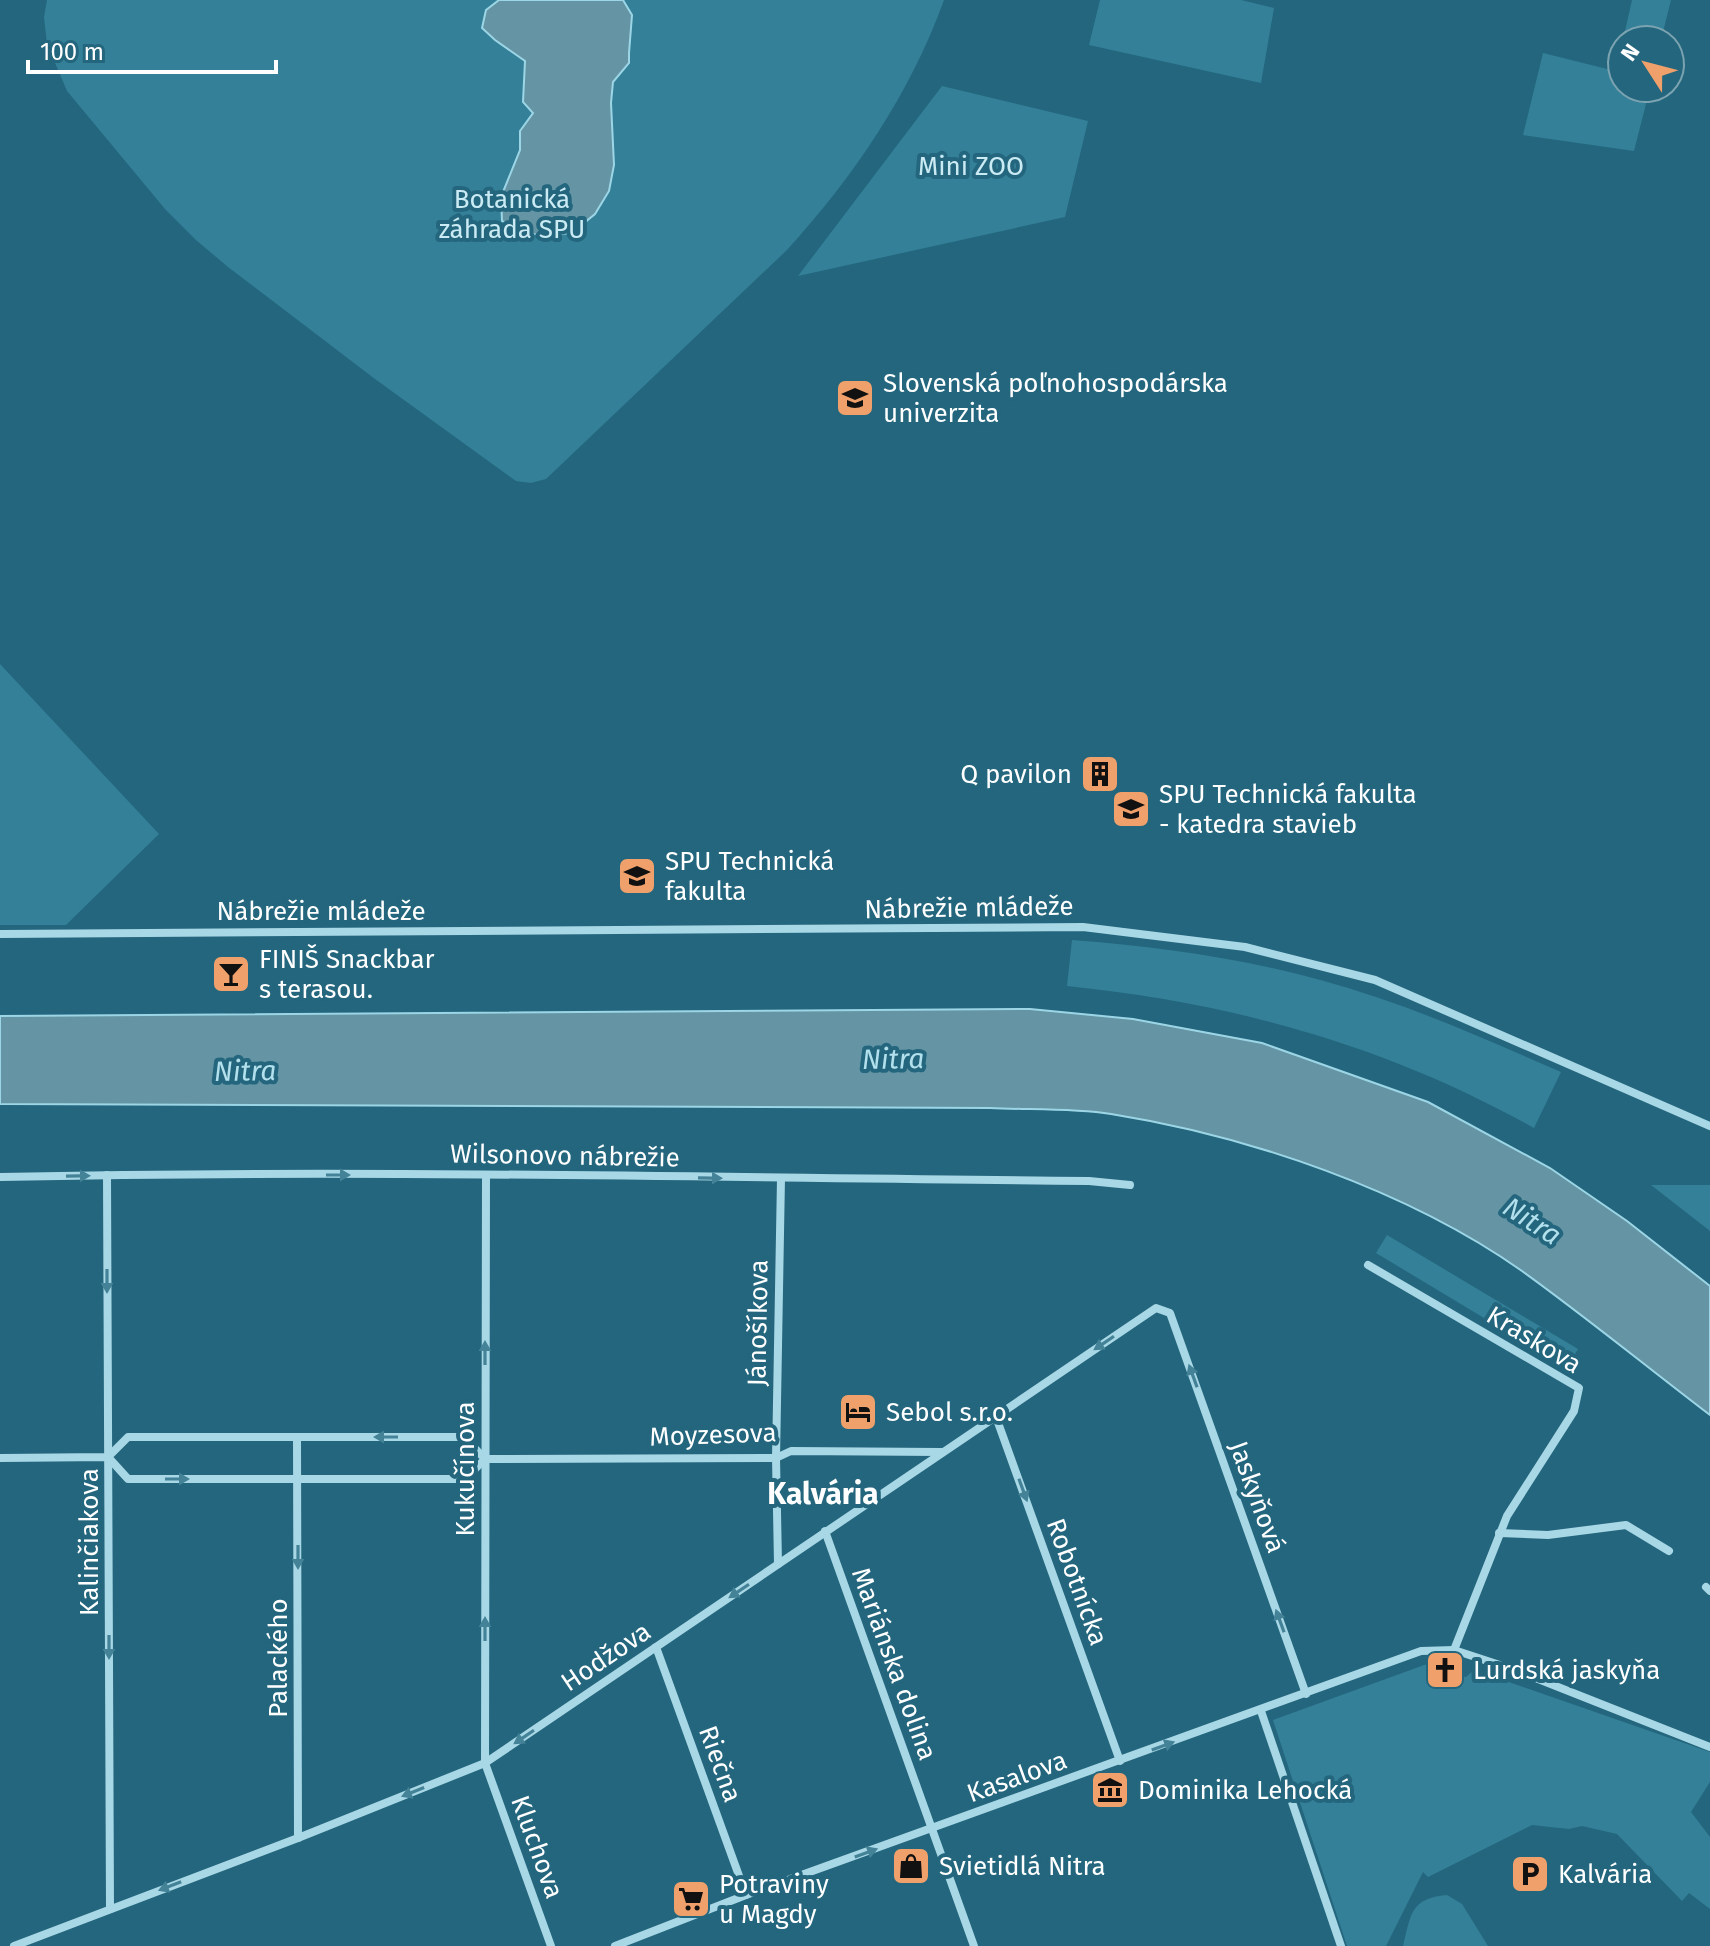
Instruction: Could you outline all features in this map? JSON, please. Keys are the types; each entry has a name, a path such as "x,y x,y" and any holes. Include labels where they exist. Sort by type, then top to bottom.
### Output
{"street":[{"name":"Nábrežie mládeže","path":"0,934 1083,927 1245,947 1375,980 1710,1126"},
{"name":"Kalinčiakova","path":"107,1175 110,1909"},
{"name":"Wilsonovo nábrežie","path":"0,1177 486,1175 1089,1181 1130,1185"},
{"name":"Kukučínova","path":"485,1763 486,1175"},
{"name":"Jánošíkova","path":"778,1564 776,1458 781,1178"},
{"name":"Kraskova","path":"1368,1265 1579,1388 1574,1411 1499,1533 1454,1650"},
{"name":"Hodžova","path":"14,1946 485,1763 1156,1308 1170,1313"},
{"name":"Jaskyňová","path":"1170,1313 1306,1694"},
{"name":"Robotnícka","path":"996,1417 1120,1761"},
{"path":"0,1458 108,1457 128,1437 464,1437 485,1459 465,1479 128,1479 108,1457"},
{"name":"Palackého","path":"297,1437 298,1838"},
{"name":"Moyzesova","path":"485,1459 776,1458 791,1451 942,1452"},
{"path":"1499,1533 1548,1535 1626,1525 1669,1551"},
{"name":"Mariánska dolina","path":"825,1531 974,1946"},
{"name":"Riečna","path":"656,1647 746,1895"},
{"path":"1454,1650 1515,1670 1710,1747"},
{"name":"Kasalova","path":"615,1946 746,1895 1421,1651 1454,1650"},
{"path":"1261,1711 1341,1946"},
{"name":"Kluchova","path":"485,1763 551,1946"}],"green space":[{"name":"Botanická záhrada SPU","path":"47,0 944,0 897,101 857,163 812,222 787,250 546,479 531,483 516,481 375,379 196,240 165,209 67,91 47,44 44,17"},
{"path":"1100,0 1241,0 1274,8 1261,83 1089,45"},
{"path":"1632,0 1671,0 1665,24 1627,24"},
{"path":"1543,53 1606,69 1606,104 1646,104 1634,151 1523,135"},
{"name":"Mini ZOO","path":"942,86 1088,121 1065,217 798,276"},
{"path":"0,664 159,834 66,925 0,925"},
{"path":"1072,940 1226,959 1339,985 1423,1014 1561,1072 1534,1128 1423,1074 1308,1033 1190,1004 1067,986"},
{"path":"1651,1185 1710,1185 1710,1231"},
{"path":"1387,1235 1578,1349 1567,1368 1376,1253"},
{"path":"1427,1664 1431,1669 1466,1677 1474,1670 1710,1752 1710,1782 1691,1812 1710,1837 1710,1909 1689,1893 1682,1901 1617,1834 1582,1826 1569,1829 1532,1825 1428,1877 1423,1872 1386,1946 1347,1946 1273,1720"},
{"path":"1447,1895 1462,1904 1488,1946 1403,1946 1411,1917 1419,1904"}],"water":[{"path":"499,0 623,0 632,15 629,63 613,82 614,165 609,191 595,214 573,232 548,237 523,232 502,221 501,197 520,150 520,131 533,113 523,102 525,61 482,28 486,10"},
{"name":"Nitra","path":"1030,1009 1133,1019 1262,1043 1428,1102 1550,1168 1627,1221 1710,1286 1710,1415 1522,1271 1429,1215 1325,1170 1271,1152 1217,1136 1111,1114 990,1108 0,1104 0,1016"}],"place":[{"name":"Slovenská poľnohospodárska univerzita","path":"855,398"},
{"name":"Q pavilon","path":"1100,774"},
{"name":"SPU Technická fakulta - katedra stavieb","path":"1131,809"},
{"name":"SPU Technická fakulta","path":"637,876"},
{"name":"FINIŠ Snackbar s terasou.","path":"231,974"},
{"name":"Sebol s.r.o.","path":"858,1412"},
{"name":"Lurdská jaskyňa","path":"1445,1670"},
{"name":"Dominika Lehocká","path":"1110,1790"},
{"name":"Svietidlá Nitra","path":"911,1866"},
{"name":"Kalvária","path":"1530,1874"},
{"name":"Potraviny u Magdy","path":"691,1899"}],"district":[{"name":"Kalvária","path":"823,1494"}]}
